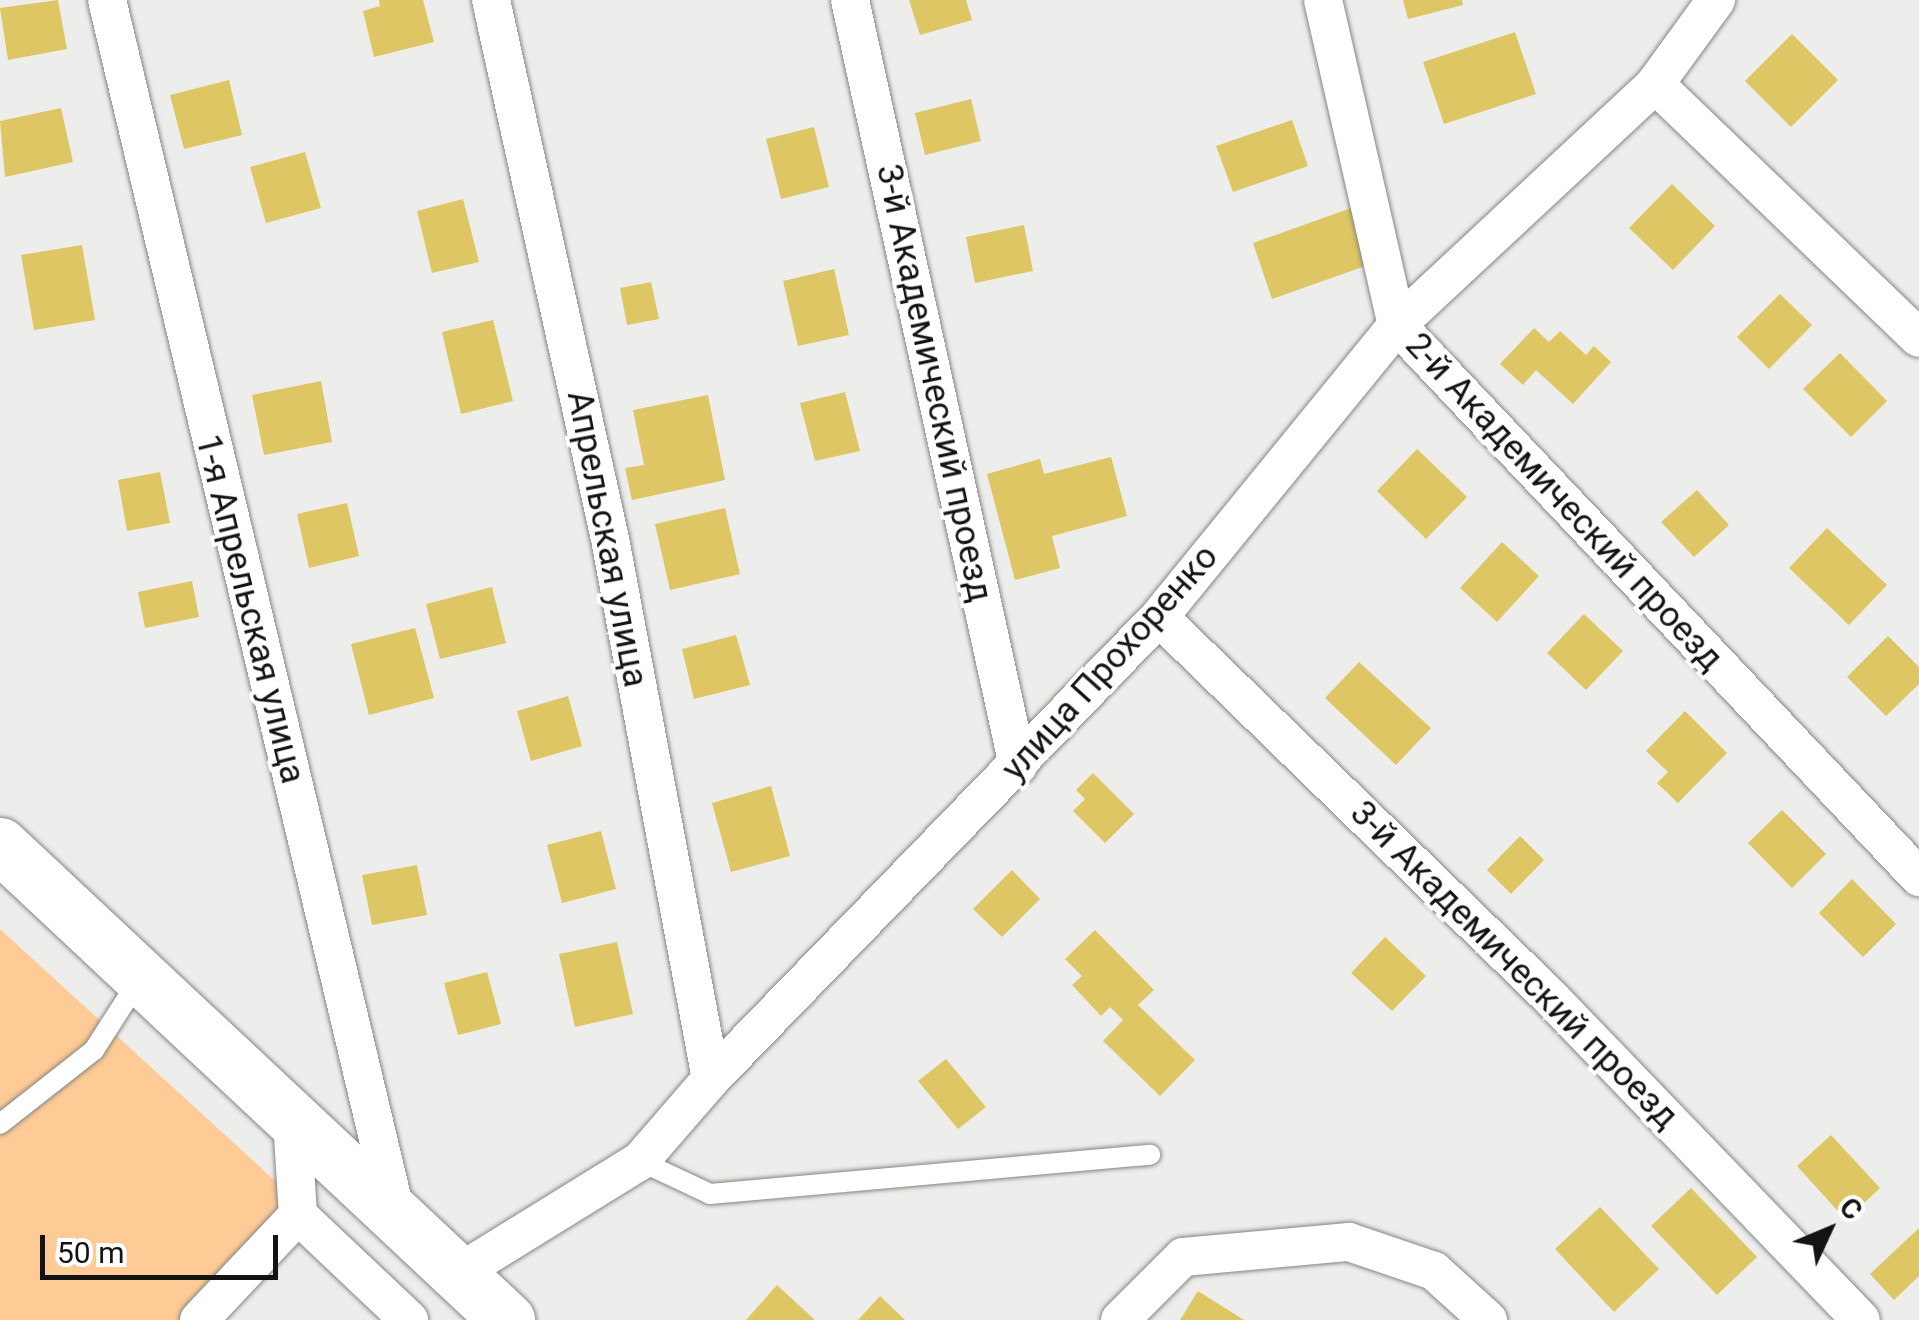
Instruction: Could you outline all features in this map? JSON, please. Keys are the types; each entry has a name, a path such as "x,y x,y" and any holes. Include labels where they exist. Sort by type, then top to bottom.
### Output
{"street":[{"name":"1-я Апрельская улица","path":"107,0 397,1218"},
{"name":"Апрельская улица","path":"492,0 610,539 710,1080"},
{"name":"3-й Академический проезд","path":"850,0 1018,766"},
{"name":"2-й Академический проезд","path":"1323,0 1397,325 1919,877"},
{"name":"улица Прохоренко","path":"457,1274 640,1161 710,1080 1158,617 1397,325 1655,84 1716,0"},
{"path":"1655,84 1919,338"},
{"name":"3-й Академический проезд","path":"1158,617 1550,997 1861,1320"},
{"path":"0,845 506,1320"},
{"path":"292,1119 298,1215 409,1320"},
{"path":"199,1320 298,1215"},
{"path":"1120,1320 1184,1257 1349,1242 1434,1272 1488,1320"}],"lane":[{"path":"0,1124 94,1050 140,977"},
{"path":"640,1161 710,1194 1150,1155"}],"shaded area":[{"path":"0,929 271,1177 324,1215 221,1320 0,1320"}],"building":[{"path":"58,0 67,49 8,60 0,8"},
{"path":"379,0 423,0 434,42 374,57 363,11 380,6"},
{"path":"909,0 966,0 972,20 920,35"},
{"path":"1403,0 1462,0 1463,5 1408,19"},
{"path":"1515,32 1536,94 1444,124 1423,62"},
{"path":"1792,34 1838,80 1791,127 1745,81"},
{"path":"229,80 242,135 184,149 170,95"},
{"path":"971,99 981,141 925,155 915,113"},
{"path":"61,108 73,162 5,177 0,121"},
{"path":"1292,120 1308,166 1233,192 1216,146"},
{"path":"814,127 829,187 781,199 766,139"},
{"path":"305,152 321,208 266,223 250,167"},
{"path":"1672,184 1715,226 1673,270 1629,228"},
{"path":"463,199 479,262 432,273 417,211"},
{"path":"1351,208 1371,264 1272,299 1253,243"},
{"path":"1024,225 1033,271 975,283 966,237"},
{"path":"82,245 95,320 34,330 21,255"},
{"path":"834,269 849,335 798,346 783,281"},
{"path":"651,282 659,319 627,325 620,288"},
{"path":"1780,294 1812,325 1769,369 1737,337"},
{"path":"493,320 513,401 461,414 442,332"},
{"path":"1534,328 1549,342 1560,331 1586,355 1594,346 1611,362 1573,404 1536,370 1523,385 1500,364"},
{"path":"1840,353 1887,401 1851,437 1803,389"},
{"path":"321,381 332,442 264,455 252,395"},
{"path":"845,392 860,451 815,461 800,403"},
{"path":"708,395 725,480 632,500 625,468 644,465 633,410"},
{"path":"1417,449 1467,497 1426,539 1377,491"},
{"path":"1111,457 1127,516 1052,536 1060,568 1015,580 987,474 1040,459 1044,474"},
{"path":"160,472 170,523 127,531 118,480"},
{"path":"1697,490 1729,525 1694,557 1661,522"},
{"path":"347,503 359,556 309,568 297,514"},
{"path":"725,508 740,574 670,590 655,524"},
{"path":"1827,528 1887,585 1849,625 1789,568"},
{"path":"1502,542 1539,576 1497,622 1460,588"},
{"path":"192,581 199,617 145,628 138,592"},
{"path":"492,587 506,643 440,659 426,604"},
{"path":"1584,614 1623,651 1586,690 1547,653"},
{"path":"415,628 434,698 369,715 351,644"},
{"path":"736,635 750,685 694,699 682,649"},
{"path":"1888,636 1919,667 1919,684 1886,716 1847,677"},
{"path":"1359,662 1431,728 1396,765 1325,698"},
{"path":"568,696 582,746 531,761 517,711"},
{"path":"1685,711 1727,753 1678,803 1657,783 1668,772 1646,751"},
{"path":"1093,773 1134,814 1105,843 1073,811 1085,799 1076,790"},
{"path":"771,786 790,856 731,872 712,803"},
{"path":"1782,810 1826,854 1792,888 1748,843"},
{"path":"601,831 616,889 562,903 547,845"},
{"path":"1520,836 1544,860 1511,894 1487,870"},
{"path":"417,865 427,915 372,925 362,875"},
{"path":"1012,870 1040,899 1002,937 973,909"},
{"path":"1852,879 1896,924 1863,957 1819,913"},
{"path":"1095,930 1154,990 1138,1005 1195,1060 1160,1096 1103,1041 1123,1020 1110,1007 1101,1016 1072,985 1082,976 1065,959"},
{"path":"1385,937 1426,976 1392,1011 1351,973"},
{"path":"617,942 633,1014 575,1027 559,954"},
{"path":"487,972 501,1024 458,1035 444,983"},
{"path":"946,1059 986,1107 958,1129 918,1081"},
{"path":"1831,1135 1880,1188 1846,1220 1797,1166"},
{"path":"1691,1188 1757,1257 1717,1295 1651,1226"},
{"path":"1600,1207 1659,1269 1614,1312 1555,1249"},
{"path":"1919,1228 1919,1276 1894,1300 1870,1274"},
{"path":"777,1285 815,1320 746,1320"},
{"path":"1198,1291 1244,1320 1180,1320"},
{"path":"880,1296 905,1320 858,1320"}]}
